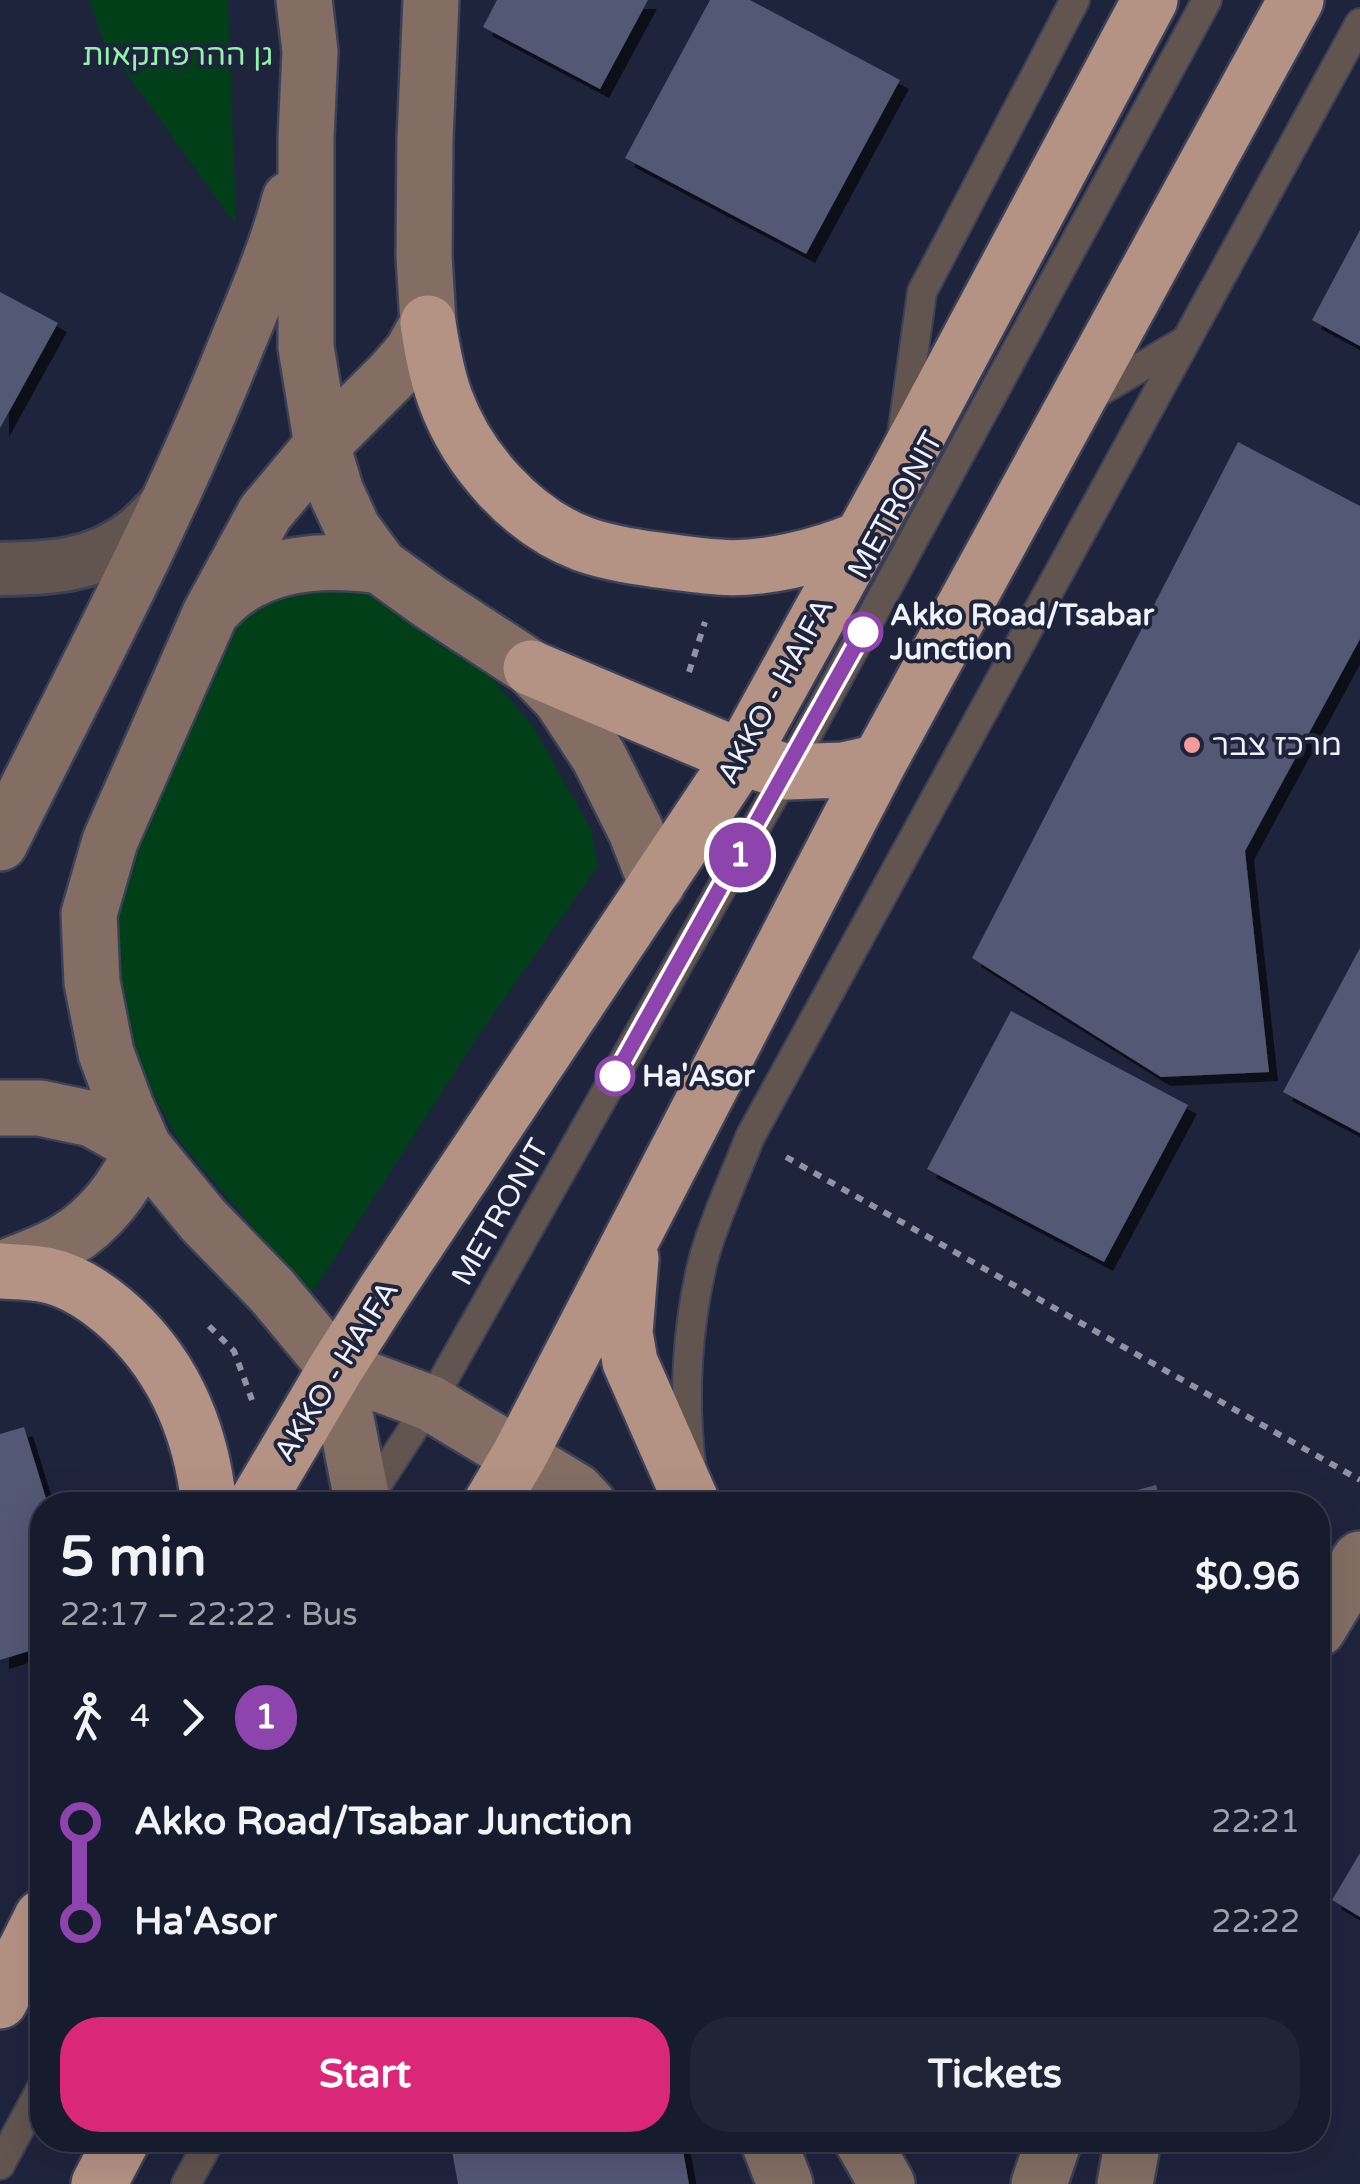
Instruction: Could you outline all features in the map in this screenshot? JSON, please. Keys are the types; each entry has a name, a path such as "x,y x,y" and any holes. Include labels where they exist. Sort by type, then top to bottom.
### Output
{"highway":[{"name":"AKKO - HAIFA","path":"263,1492 336,1368 657,885 764,764 860,539 1150,0"},
{"path":"498,1492 878,762 1296,0"},
{"path":"428,324 435,370 466,440 494,479 536,520 583,544 646,558 722,568 805,557 860,539"},
{"path":"531,668 764,764 843,770 878,762"},
{"path":"634,1235 626,1333 630,1362 688,1492"},
{"path":"0,1270 48,1276 94,1295 148,1344 171,1378 190,1418 208,1492"},
{"path":"0,2001 30,1941"},
{"path":"99,2184 116,2152"}],"main road":[{"path":"304,0 310,51 306,347 322,445 336,492 354,529 380,566 531,668 561,699 599,757 636,831 657,885"},
{"path":"360,1492 336,1368 144,1148 106,1053 92,982 89,914 110,841 210,614 265,513 322,445 412,352 428,324 424,256 432,0"},
{"path":"0,843 204,426 280,235 306,138"},
{"path":"210,614 226,596 283,567 332,561 380,566"},
{"path":"0,1108 40,1108 92,1119 144,1148"},
{"path":"0,1270 65,1242 100,1214 126,1184 144,1148"},
{"path":"336,1368 430,1402 577,1492"},
{"path":"1330,1609 1360,1559"},
{"path":"773,2152 785,2184"},
{"path":"869,2152 887,2184"},
{"path":"1040,2184 1050,2152"},
{"path":"1125,2184 1131,2152"}],"street":[{"path":"0,569 54,568 100,555 136,535 169,502"}],"lane":[{"path":"896,476 922,292 1074,0"},
{"name":"METRONIT","path":"371,1492 430,1402 764,764 1207,0"},
{"path":"693,1492 688,1443 691,1323 704,1258 750,1137 1360,23"},
{"path":"1073,408 1186,341"},
{"path":"0,2165 30,2109"},
{"path":"186,2184 203,2152"}],"path":[{"path":"671,728 722,568"},
{"path":"750,1137 1360,1480"},
{"path":"190,1418 272,1291"}],"green space":[{"name":"גן ההרפתקאות","path":"89,0 228,0 236,225 104,42"},
{"path":"348,588 391,595 462,649 498,685 534,728 591,830 598,866 480,1033 311,1295 181,1143 139,1070 118,998 111,913 123,854 227,626 271,594"}],"building":[{"path":"497,0 648,0 600,89 483,27"},
{"path":"710,0 750,0 900,80 806,254 625,158"},
{"path":"1360,230 1360,346 1312,320"},
{"path":"0,292 58,323 0,428"},
{"name":"מרכז צבר","path":"1238,442 1360,506 1360,639 1245,851 1269,1072 1161,1077 972,958"},
{"path":"1360,948 1360,1133 1283,1092"},
{"path":"1011,1011 1188,1105 1104,1262 927,1169"},
{"path":"24,1427 44,1492 30,1492 30,1651 0,1660 0,1434"},
{"path":"1156,1485 1158,1492 1130,1492"},
{"path":"1360,1853 1360,1917 1332,1900"},
{"path":"452,2152 683,2152 689,2184 458,2184"}],"bus line":[{"name":"1","path":"615,1076 863,632"}],"place":[{"name":"Akko Road/Tsabar Junction","path":"863,632"},
{"name":"מרכז צבר","path":"1192,745"},
{"name":"Ha'Asor","path":"615,1076"}]}
